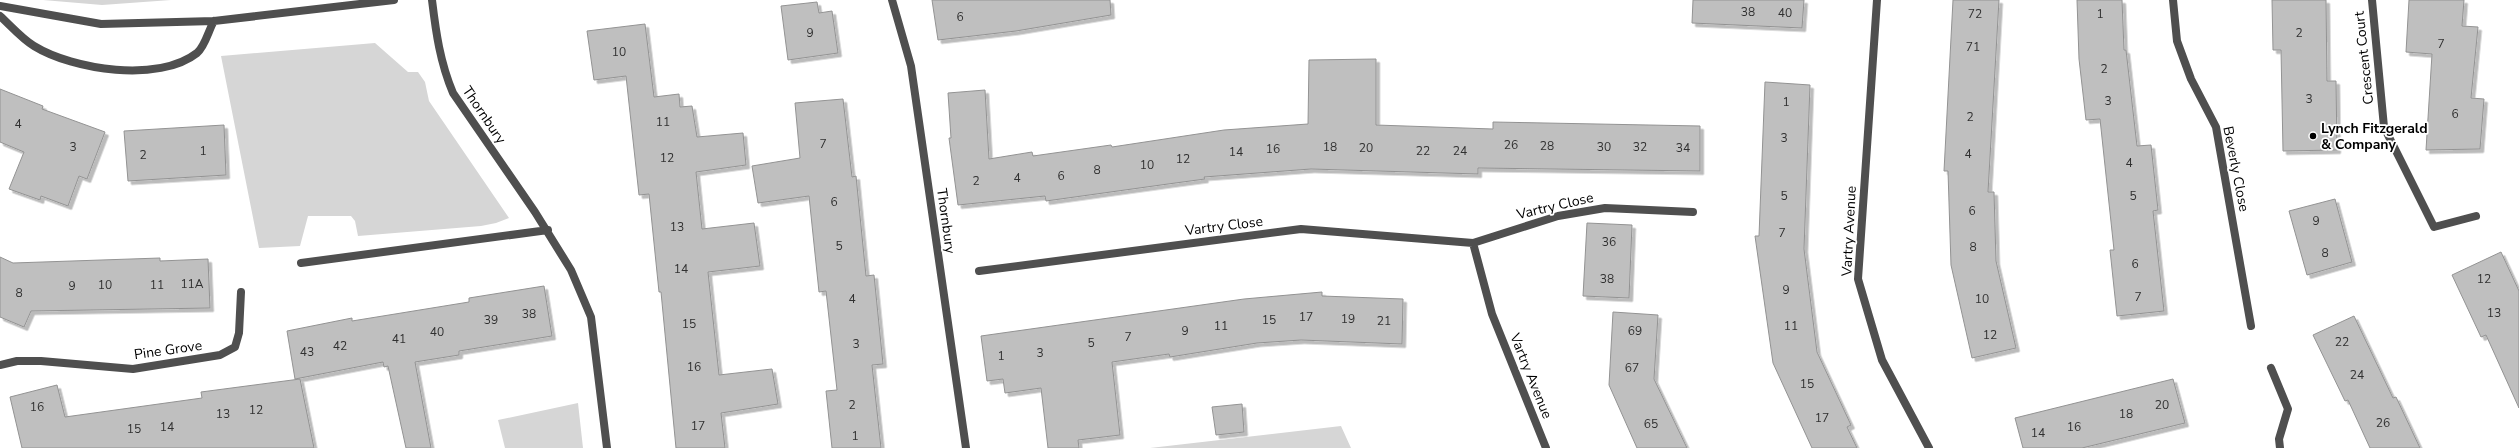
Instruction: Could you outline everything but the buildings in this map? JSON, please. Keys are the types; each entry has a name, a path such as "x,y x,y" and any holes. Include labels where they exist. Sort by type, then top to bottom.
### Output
{"street":[{"path":"0,6 101,24 214,21 394,0"},
{"name":"Thornbury","path":"432,0 437,44 443,68 453,93 548,230 571,270 591,317 607,448"},
{"name":"Thornbury","path":"892,0 911,66 966,448"},
{"name":"Vartry Avenue","path":"1878,0 1858,279 1882,360 1929,448"},
{"name":"Beverly Close","path":"2173,0 2177,41 2191,79 2216,127 2251,326"},
{"name":"Crescent Court","path":"2372,0 2384,128 2434,227 2476,216"},
{"path":"0,16 33,46 77,65 130,70 177,65 199,52 214,21"},
{"name":"Vartry Close","path":"979,270 1301,229 1474,243 1558,216 1605,208 1692,212"},
{"path":"301,263 548,230"},
{"name":"Vartry Avenue","path":"1474,243 1492,314 1546,448"},
{"name":"Pine Grove","path":"0,365 17,361 40,361 133,370 220,355 235,348 240,333 241,292"},
{"path":"2271,368 2288,409 2279,439 2280,448"}],"shaded area":[{"path":"43,0 171,0 102,5"},
{"path":"375,43 408,72 418,72 425,82 429,101 509,218 496,223 481,226 358,236 355,221 351,216 308,216 300,246 259,248 221,56"},
{"path":"578,403 583,448 505,448 498,420"},
{"path":"1341,426 1351,448 1150,448"}],"place":[{"name":"Lynch Fitzgerald & Company","path":"2313,136"}]}
